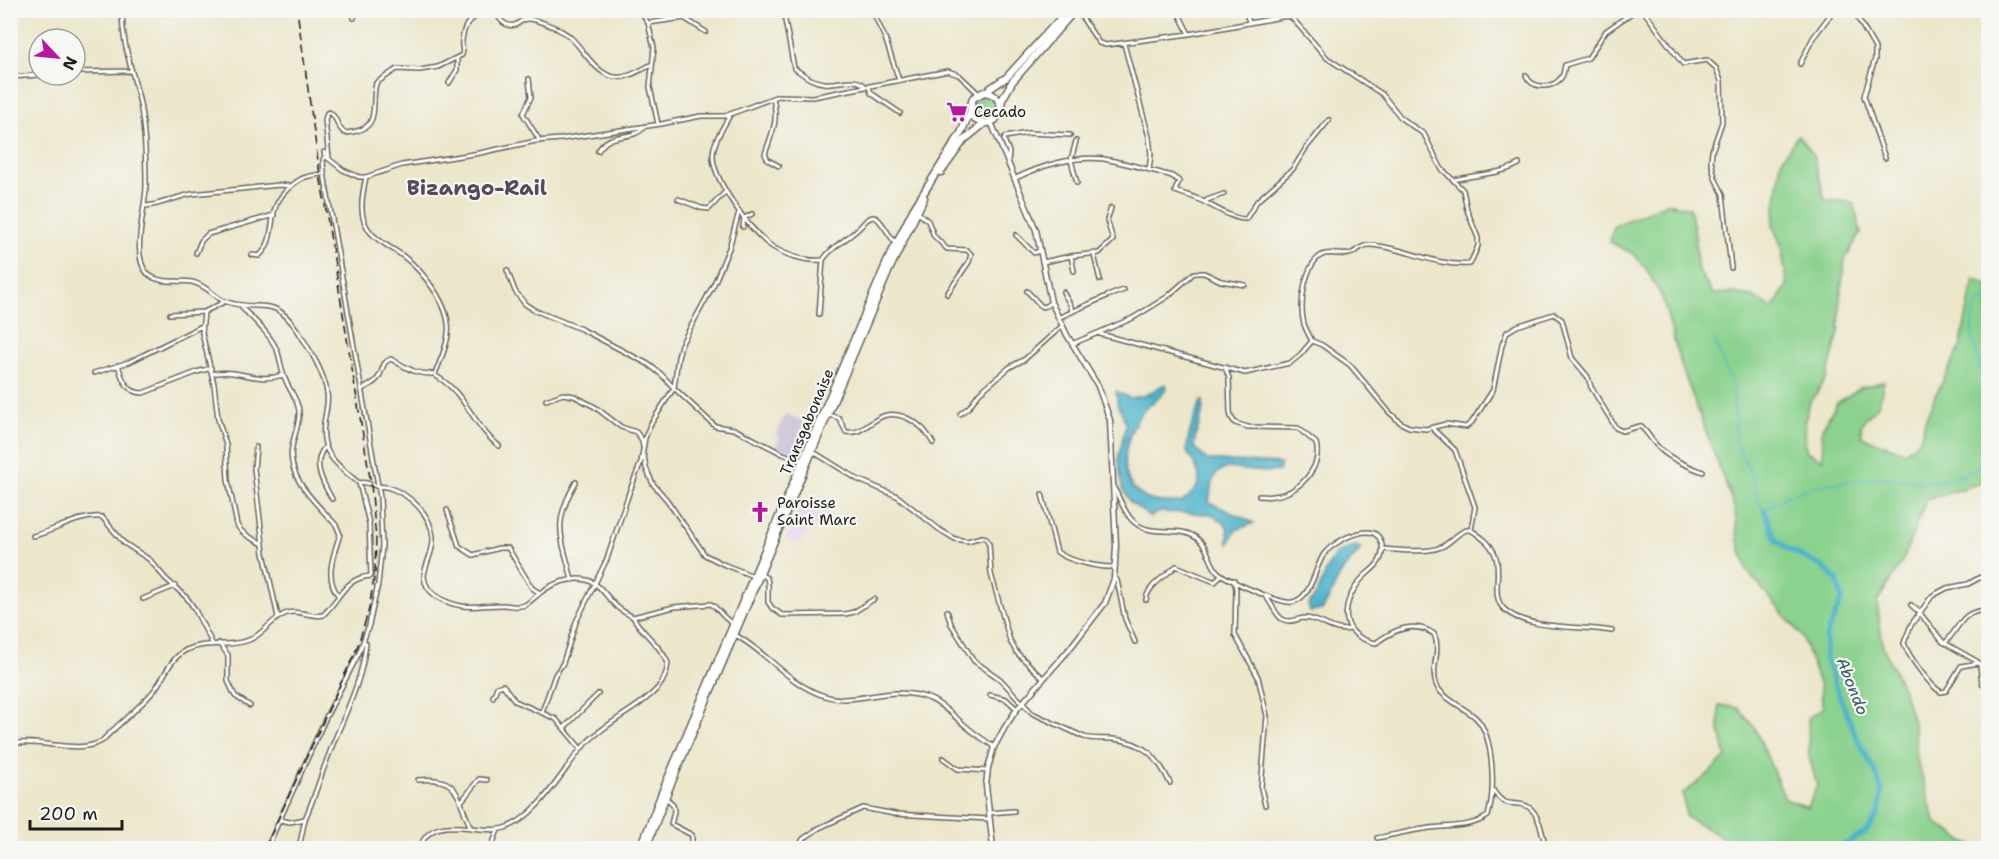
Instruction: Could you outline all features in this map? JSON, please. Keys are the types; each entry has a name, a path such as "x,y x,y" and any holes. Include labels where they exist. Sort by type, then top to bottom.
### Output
{"highway":[{"path":"1068,10 1007,77 971,101 970,112 974,119 988,123 998,116 1005,92 1012,82 1077,12"},
{"path":"981,93 989,93 997,98 1000,106"},
{"name":"Transgabonaise","path":"646,849 665,798 735,635 803,461 896,243 924,191 963,129 970,112"},
{"name":"Transgabonaise","path":"641,849 656,806 894,258 917,212 960,144 972,132 988,123"}],"street":[{"path":"10,744 33,742 92,747 153,692 172,662 185,651 212,643 237,643 248,640 263,632 278,618 295,612 323,615 346,586 356,580 371,576 369,523 359,483 334,460 325,447 323,433 327,394 324,378 298,332 281,312 272,307 241,306 224,302 202,285 150,276 141,264 139,250 146,185 143,126 140,104 122,32 122,10"},
{"path":"354,18 355,10"},
{"path":"267,849 327,715 363,642 378,584 382,546 380,497 324,173 325,120 329,112 334,115 345,133 364,130 369,125 374,109 376,82 397,69 420,70 438,67 457,58 463,53 461,42 468,22 484,10"},
{"path":"495,10 499,20 506,24 514,25 530,19 560,30 569,35 598,68 616,77 634,73 652,64"},
{"path":"639,10 648,23 654,48 650,95 658,125"},
{"path":"783,10 794,68 817,82 857,81 863,83 871,93 900,113"},
{"path":"872,10 885,38 899,80"},
{"path":"1176,10 1189,34"},
{"path":"1245,10 1249,22"},
{"path":"1077,12 1099,43 1106,45 1189,34 1314,10"},
{"path":"1526,75 1528,82 1533,85 1541,86 1559,81 1565,65 1588,58 1606,31 1636,10"},
{"path":"1643,10 1683,64 1703,59 1707,60 1719,73 1722,122 1711,161 1723,194 1731,268"},
{"path":"1800,64 1813,38 1834,10"},
{"path":"1853,10 1875,48 1875,59 1864,96 1885,158"},
{"path":"1287,16 1295,21 1328,58 1382,94 1402,119 1424,134 1438,163 1463,190 1467,210 1478,237 1478,246 1470,264 1436,262 1388,247 1367,244 1346,255 1325,254 1319,257 1305,278 1303,317 1312,341 1322,345 1350,365 1401,423 1421,429 1446,424 1466,427 1470,425 1493,390 1502,345 1507,332 1517,326 1554,314 1562,320 1572,358 1588,377 1591,387 1616,428 1622,431 1640,426 1667,454 1703,472"},
{"path":"648,23 684,18 705,32"},
{"path":"1124,44 1149,137 1151,154 1149,170"},
{"path":"449,83 457,70 457,58"},
{"path":"87,72 130,71"},
{"path":"326,155 347,172 366,177 402,165 540,141 658,125 701,116 730,115 773,98 788,95 813,97 948,72 959,75 981,93"},
{"path":"10,77 27,76"},
{"path":"529,79 531,97 523,114 540,141"},
{"path":"773,98 776,120 765,154 768,160 779,166"},
{"path":"730,115 718,138 713,155 716,170 739,212 772,247 805,260 823,260"},
{"path":"1014,179 1037,168 1071,160 1102,159 1172,176 1179,181 1175,191 1224,213 1246,219 1257,201 1293,169 1306,148 1329,120"},
{"path":"988,123 1036,230 1050,302 1098,386 1110,420 1115,567 1110,593 1100,610 1017,709 994,747 986,786 993,849"},
{"path":"598,152 604,143 615,137 638,133 645,126"},
{"path":"1008,165 1009,152 1005,137 1028,134 1070,135"},
{"path":"1076,141 1071,160 1077,183"},
{"path":"1454,180 1500,171 1519,164"},
{"path":"252,255 259,256 263,253 273,230 274,215 283,195 291,186 306,176 324,173"},
{"path":"366,177 362,199 365,225 377,238 417,268 436,292 442,305 448,333 435,374"},
{"path":"144,206 157,205 192,194 279,185 291,186"},
{"path":"678,199 709,209 726,191"},
{"path":"1205,203 1206,200 1224,194"},
{"path":"1043,262 1071,256 1094,255 1104,251 1113,240 1107,220 1111,208"},
{"path":"542,712 555,675 563,663 576,622 608,559 643,451 645,438 650,425 674,388 681,345 714,284 729,248 739,212"},
{"path":"917,212 928,221 934,236 947,249 967,250 971,254 969,262 947,294"},
{"path":"744,218 752,214"},
{"path":"196,253 201,241 208,234 274,215"},
{"path":"819,314 823,260 828,252 874,217 879,220 888,236 896,243"},
{"path":"743,226 744,218"},
{"path":"1016,235 1031,251 1038,253 1041,249"},
{"path":"1094,255 1100,280"},
{"path":"1071,256 1074,270"},
{"path":"507,270 515,291 525,304 534,310 581,329 636,357 661,374 715,426 734,429 783,454 803,461"},
{"path":"1072,344 1133,318 1167,297 1194,273 1204,273 1221,281 1245,285"},
{"path":"1058,318 1124,290"},
{"path":"1027,291 1042,307 1050,302"},
{"path":"1063,291 1072,312"},
{"path":"170,314 204,312 224,302"},
{"path":"241,306 267,332 278,353 283,375 297,402 299,419 291,448 293,468 304,488 336,525 340,534 330,573 332,588 338,595"},
{"path":"204,312 202,333 211,368 218,419 226,445 228,480 237,525 246,535 263,544"},
{"path":"94,373 129,362 202,326"},
{"path":"960,414 969,407 979,393 1010,367 1024,359 1062,326"},
{"path":"1100,333 1245,373 1290,363 1312,341"},
{"path":"361,390 375,382 381,375 384,362 388,359 392,359 411,372 435,374 455,389 476,420 499,446"},
{"path":"118,365 124,382 136,393 150,391 211,368"},
{"path":"1225,367 1229,378 1231,417 1235,423 1248,427 1298,428 1316,443 1317,458 1311,473 1303,482 1275,496 1259,496"},
{"path":"212,374 231,372 262,379 272,379 283,375"},
{"path":"546,400 569,394 595,406 621,427 636,432 642,440 646,468 653,483 705,555 717,562 767,578 768,602 782,615 845,614 854,612 874,599"},
{"path":"828,414 839,418 846,432 851,433 862,429 877,418 893,413 922,426 933,443"},
{"path":"1432,428 1455,450 1475,507 1471,530"},
{"path":"256,447 254,469 263,544 278,618"},
{"path":"325,447 318,464 322,482 332,499"},
{"path":"812,451 857,479 897,496 955,539 967,541 986,538 989,544 991,574 1010,641 1017,653 1043,678"},
{"path":"359,483 365,481 377,486 388,487 420,508 432,530 433,545 424,579 435,596 452,604 471,608 524,605 557,584 584,579 594,583 615,606 633,617 638,626 666,657 668,663 666,676 656,691 611,723 581,749 545,798 512,825 498,830 470,826 449,827 427,835 420,849"},
{"path":"572,580 563,548 560,522 565,503 576,482"},
{"path":"1112,486 1133,522 1151,530 1178,530 1191,534 1202,541 1216,571 1284,603 1294,602 1306,594 1324,554 1334,545 1357,533 1374,533 1381,541 1383,549 1376,566 1361,579 1353,591 1346,611 1346,619 1351,629 1366,640 1376,643 1397,629 1416,627 1434,634 1437,647 1434,665 1436,684 1443,694 1482,725 1488,742 1492,789 1488,816 1473,824 1424,829 1377,838"},
{"path":"1042,494 1057,552 1063,557 1115,567"},
{"path":"447,510 459,546 475,555 508,548 532,588 540,593"},
{"path":"33,536 50,532 84,518 102,517 124,543 150,560 175,586 194,608 212,643"},
{"path":"1383,549 1433,550 1446,545 1465,530 1471,530 1485,540 1495,554 1498,562 1497,593 1502,608 1524,620 1542,624 1612,631"},
{"path":"1146,600 1149,590 1176,566 1215,582 1221,574"},
{"path":"1979,663 1961,666 1946,690 1941,692 1937,690 1904,644 1911,625 1932,596 1938,592 1968,584 1989,573"},
{"path":"1114,579 1117,580 1125,619 1135,642"},
{"path":"1234,580 1236,590 1235,635 1258,677 1267,716 1261,788 1265,805"},
{"path":"143,599 175,586"},
{"path":"1264,595 1280,617 1289,622 1306,618 1336,630 1351,629"},
{"path":"633,617 674,607 711,604 721,616 734,624"},
{"path":"1911,605 1944,643 1979,663"},
{"path":"1944,643 1961,620 1977,611 1989,609"},
{"path":"946,611 951,624 974,661 1000,679 1032,713 1093,739 1113,739 1146,749 1156,758 1170,783"},
{"path":"735,635 754,646 782,671 822,696 857,699 896,693 926,698 948,708 969,729 994,747"},
{"path":"300,849 305,819 364,664 366,643 363,642"},
{"path":"219,644 228,655 228,681 235,696 250,706"},
{"path":"1979,663 1982,683 1989,687"},
{"path":"493,697 495,690 502,685 515,701 556,719 581,749"},
{"path":"565,727 598,694"},
{"path":"990,695 1006,699 1017,709"},
{"path":"943,758 958,769 988,771"},
{"path":"461,802 479,779 487,780"},
{"path":"418,780 445,781 453,787 470,826"},
{"path":"1492,789 1506,803 1531,808 1538,820 1546,849"},
{"path":"665,798 674,805 672,824 692,835 692,849"},
{"path":"798,849 803,838 863,808 895,814 989,819"},
{"path":"988,813 1014,811"},
{"path":"280,820 290,822 305,819"},
{"path":"491,849 498,830"}],"shaded area":[{"path":"785,414 814,425 800,458 775,447 780,438 776,435"},
{"path":"797,509 833,517 829,529 819,526 798,544 786,538"}],"green space":[{"path":"985,96 990,97 996,103 996,113 990,119 985,120 980,119 974,113 973,108 974,103 980,97"},
{"path":"1798,135 1813,154 1825,200 1853,202 1861,232 1845,259 1839,333 1827,377 1808,406 1804,430 1806,451 1823,460 1822,429 1837,403 1860,388 1884,381 1879,404 1861,424 1862,437 1905,452 1920,440 1925,420 1936,394 1960,348 1974,279 1988,285 1988,481 1926,500 1903,560 1877,602 1883,647 1904,692 1915,730 1916,756 1935,822 1973,847 1979,848 1733,848 1727,840 1686,817 1683,793 1704,778 1726,757 1719,727 1719,705 1738,708 1755,728 1785,799 1808,807 1817,786 1809,756 1808,718 1823,708 1820,686 1802,636 1747,571 1738,540 1735,509 1682,368 1662,297 1645,267 1632,253 1610,242 1614,226 1667,203 1690,208 1695,234 1697,267 1712,294 1732,293 1753,296 1772,309 1787,286 1781,245 1773,226 1781,161"}],"water":[{"path":"1165,384 1167,386 1162,394 1139,416 1126,450 1126,474 1139,493 1154,501 1182,502 1198,485 1199,475 1187,447 1201,401 1203,401 1203,411 1194,447 1207,460 1281,464 1279,471 1265,472 1227,468 1217,473 1212,482 1209,502 1254,523 1236,530 1228,545 1228,528 1211,514 1159,512 1150,517 1130,502 1122,487 1118,459 1126,424 1118,406 1116,391 1130,398 1146,395"},
{"path":"1355,546 1360,547 1360,550 1339,577 1325,606 1322,610 1310,612 1308,605 1317,593 1333,559 1341,551"}],"waterway":[{"path":"1988,301 1981,301 1972,319 1974,343 1988,389"},
{"path":"1714,340 1733,387 1736,442 1753,480 1759,503 1765,511 1787,496 1824,485 1884,478 1922,482 1949,479 1976,469 1988,457"},
{"name":"Abondo","path":"1765,511 1776,540 1788,549 1823,567 1837,580 1842,599 1826,636 1826,660 1857,738 1882,791 1879,814 1865,833 1838,848"}],"railway":[{"path":"265,848 357,648 369,609 375,572 376,539 371,484 319,168 297,10"}],"place":[{"name":"Cecado","path":"957,112"},
{"name":"Paroisse Saint Marc","path":"760,512"}],"district":[{"name":"Bizango-Rail","path":"477,188"}]}
